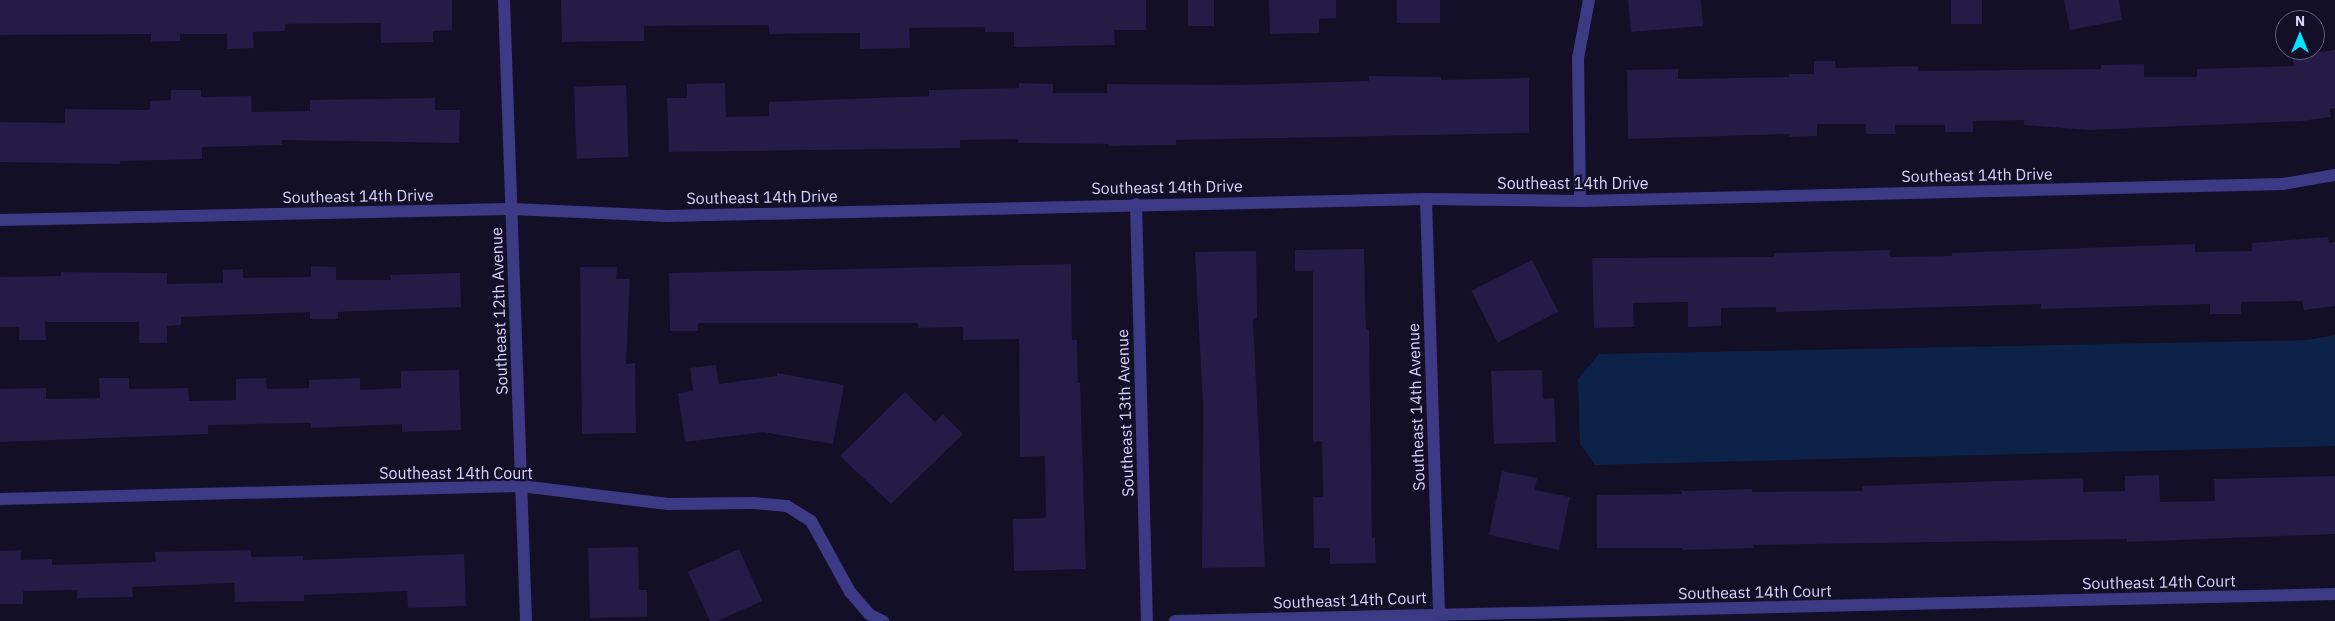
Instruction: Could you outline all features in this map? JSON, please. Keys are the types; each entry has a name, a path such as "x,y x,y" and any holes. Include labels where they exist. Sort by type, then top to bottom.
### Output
{"street":[{"name":"Southeast 12th Avenue","path":"504,0 526,621"},
{"path":"1580,200 1578,58 1589,0"},
{"name":"Southeast 14th Drive","path":"0,220 512,209 668,216 1426,198 1580,200 2283,184 2335,175"},
{"name":"Southeast 14th Avenue","path":"1426,198 1438,614"},
{"name":"Southeast 13th Avenue","path":"1136,204 1147,621"},
{"name":"Southeast 14th Court","path":"0,500 521,486 668,504 753,503 787,506 811,521 850,592 869,614 883,621"},
{"name":"Southeast 14th Court","path":"1175,621 1438,614 1590,616 2335,594"}],"water":[{"path":"2335,335 2335,446 1595,465 1580,444 1578,379 1599,354 2307,340"}],"building":[{"path":"0,0 452,0 452,30 433,31 433,42 381,43 381,23 285,24 285,31 253,32 254,48 227,49 227,34 180,34 180,41 151,42 151,34 0,35"},
{"path":"561,0 1146,0 1146,30 1114,30 1115,45 1014,47 1014,32 985,32 985,27 909,28 910,48 860,49 860,33 769,34 769,25 644,26 644,41 562,42"},
{"path":"1188,0 1214,0 1214,26 1188,26"},
{"path":"1269,0 1336,0 1336,18 1319,19 1319,33 1270,34"},
{"path":"1397,0 1440,0 1440,23 1397,23"},
{"path":"1628,0 1701,0 1703,26 1631,32"},
{"path":"1951,0 1982,0 1982,24 1951,24"},
{"path":"2064,0 2119,0 2122,20 2070,30"},
{"path":"2335,50 2335,108 2330,109 2331,117 2302,121 2089,130 2024,125 2024,120 1973,121 1973,132 1945,132 1945,125 1895,125 1896,134 1866,134 1866,124 1817,124 1817,136 1789,137 1789,134 1628,139 1627,70 1678,69 1678,79 1789,77 1789,74 1814,74 1814,61 1835,61 1836,68 1918,66 1918,71 2101,69 2101,65 2144,64 2144,77 2197,77 2197,69 2294,66 2293,60 2325,60 2325,51"},
{"path":"1369,76 1441,77 1441,80 1529,78 1529,133 1176,140 1176,145 1109,146 1108,144 1018,143 1018,139 960,140 960,148 669,152 667,98 687,98 687,84 725,83 726,117 769,116 769,102 929,96 929,90 1019,88 1019,83 1053,84 1053,93 1107,93 1107,84 1239,85 1369,81"},
{"path":"626,85 629,157 577,159 574,87"},
{"path":"171,90 201,90 201,97 251,96 252,112 310,111 310,100 435,98 435,110 460,110 459,143 282,140 282,145 202,147 202,159 120,161 120,164 0,162 0,122 65,123 65,109 150,110 150,101 171,100"},
{"path":"2328,237 2329,243 2335,242 2335,306 2304,310 2302,301 2241,302 2241,314 2210,314 2210,304 2041,309 2041,304 1776,312 1776,307 1721,308 1721,326 1688,327 1688,302 1633,303 1634,327 1594,328 1592,258 1774,257 1774,253 1890,250 1890,257 1952,256 1952,253 2195,244 2195,252 2252,251 2252,243"},
{"path":"1364,249 1366,330 1369,330 1372,538 1375,538 1376,563 1330,564 1330,548 1314,548 1313,497 1323,497 1322,441 1313,442 1313,271 1295,271 1295,250"},
{"path":"1256,251 1257,318 1253,319 1265,567 1202,568 1203,405 1195,252"},
{"path":"1532,260 1558,312 1498,343 1471,291"},
{"path":"1071,264 1072,340 1077,340 1078,383 1080,383 1086,569 1014,571 1013,519 1046,518 1045,456 1020,457 1019,339 963,340 963,327 918,328 918,323 698,323 698,331 670,331 669,273"},
{"path":"311,266 336,267 336,280 391,280 390,275 460,273 461,307 338,312 338,319 310,319 310,312 181,317 181,325 167,326 167,343 139,343 139,322 45,322 46,340 19,340 19,327 0,327 0,277 61,276 61,272 167,273 167,284 223,283 223,270 243,269 243,278 311,277"},
{"path":"580,267 617,267 616,279 630,279 626,364 635,363 636,433 582,434"},
{"path":"716,365 719,384 777,376 777,373 844,385 833,444 763,432 685,442 678,393 693,391 690,368"},
{"path":"459,370 461,430 402,432 402,424 311,428 311,423 208,425 208,434 0,442 0,389 46,388 46,399 100,398 99,378 129,378 129,389 188,388 189,401 236,400 236,379 266,378 267,389 309,388 309,380 360,378 360,390 401,388 401,371"},
{"path":"1542,370 1543,399 1554,398 1556,442 1494,444 1491,371"},
{"path":"905,392 935,422 943,414 963,434 891,504 840,456"},
{"path":"1502,471 1537,478 1535,490 1570,497 1559,550 1489,535"},
{"path":"2159,475 2160,502 2215,501 2214,479 2335,476 2335,534 2127,542 2127,539 1753,545 1754,548 1683,550 1683,548 1597,548 1597,495 1682,494 1682,491 1752,489 1752,492 1862,491 1862,486 2083,478 2083,492 2125,491 2125,476"},
{"path":"638,547 639,590 647,590 647,617 590,618 588,548"},
{"path":"739,549 762,601 717,621 710,621 688,572"},
{"path":"21,550 21,560 52,559 52,565 156,562 155,552 251,550 251,557 303,556 303,560 464,554 466,606 408,608 407,591 304,595 304,601 235,602 234,583 132,587 133,597 77,598 77,590 23,591 23,604 0,604 0,551"}]}
